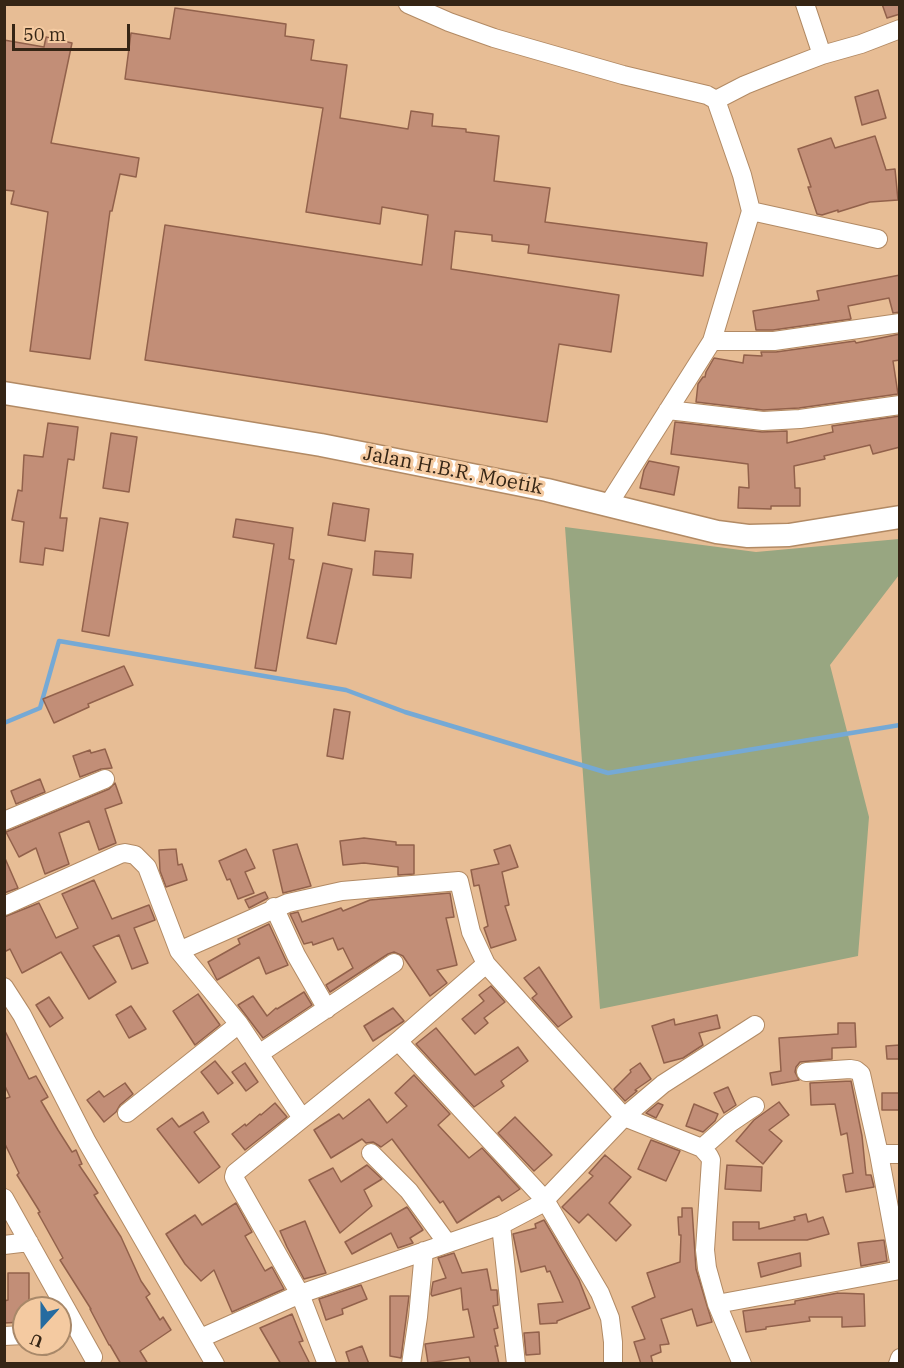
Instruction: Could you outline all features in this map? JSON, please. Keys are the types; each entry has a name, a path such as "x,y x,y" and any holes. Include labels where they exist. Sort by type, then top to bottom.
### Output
{"street":[{"path":"408,4 494,38 623,75 707,95 716,100 742,175 751,211 712,341 608,505"},
{"path":"806,4 822,55"},
{"path":"716,100 745,85 822,55 861,44 900,29"},
{"path":"751,211 878,239"},
{"path":"712,341 774,341 900,322"},
{"name":"Jalan H.B.R. Moetik","path":"4,393 304,441 547,490 717,532 748,536 789,535 900,517"},
{"path":"668,410 772,421 900,405"},
{"path":"4,821 105,779"},
{"path":"4,906 120,854 131,853 147,867 179,951 239,1024 302,1118"},
{"path":"179,951 274,908 342,891 458,881 461,884 471,932 486,964 624,1117 706,1151 711,1160 705,1250 710,1285 742,1364"},
{"path":"274,908 296,955 327,1009"},
{"path":"259,1054 394,963"},
{"path":"327,1364 300,1294 234,1177 235,1173 398,1041 486,964"},
{"path":"4,987 13,1018 201,1338 214,1364"},
{"path":"127,1113 239,1024"},
{"path":"201,1338 300,1294 501,1225 545,1200 624,1117 663,1084 755,1025"},
{"path":"398,1041 545,1200 600,1293 610,1318 614,1342 613,1364"},
{"path":"717,1304 900,1269 879,1154 861,1074 850,1069 806,1072"},
{"path":"702,1148 730,1123 755,1106"},
{"path":"371,1153 409,1191 447,1243"},
{"path":"879,1154 900,1154"},
{"path":"4,1198 29,1242 53,1296"},
{"path":"501,1225 516,1364"},
{"path":"4,1245 29,1242"},
{"path":"411,1364 424,1251"},
{"path":"72,1334 93,1357"},
{"path":"898,1364 900,1358"}],"green space":[{"path":"565,527 756,552 899,539 899,575 830,665 869,817 858,956 600,1009"}],"building":[{"path":"882,4 900,4 900,14 887,18"},
{"path":"175,8 286,24 285,36 314,40 311,60 347,65 340,118 408,129 411,111 433,114 432,126 466,129 466,132 499,136 494,181 550,188 545,222 707,243 703,276 528,253 529,245 492,241 492,235 455,231 451,269 619,295 611,352 559,344 547,422 145,360 165,225 422,265 428,215 382,207 380,224 306,212 323,108 125,79 131,33 170,39"},
{"path":"46,37 72,43 51,143 139,158 136,177 120,174 112,211 110,211 90,359 30,351 48,212 11,204 14,191 4,190 4,40 44,47"},
{"path":"878,90 886,118 862,125 855,97"},
{"path":"875,136 886,170 895,169 898,200 870,202 838,212 838,210 822,215 817,214 808,187 811,187 798,149 831,138 835,148"},
{"path":"900,275 900,312 893,313 889,298 848,306 851,319 773,330 756,330 753,311 819,300 817,291"},
{"path":"900,334 900,360 893,361 898,394 799,408 763,410 696,402 698,384 705,377 714,358 743,363 744,355 762,356 761,352 855,341 856,343"},
{"path":"900,416 900,447 873,454 870,445 794,466 795,488 800,488 800,506 771,506 771,509 738,508 739,487 749,488 748,464 671,454 675,422 762,432 787,431 787,443 833,432 832,426"},
{"path":"48,423 78,427 74,460 68,459 60,518 67,518 63,551 45,548 43,565 20,562 24,522 12,520 18,490 22,491 24,455 43,457"},
{"path":"111,433 137,437 129,492 103,488"},
{"path":"649,461 679,467 674,495 640,488 644,470"},
{"path":"333,503 369,509 365,541 328,535"},
{"path":"100,518 128,523 109,636 82,631"},
{"path":"236,519 293,528 289,559 294,560 276,671 255,668 274,544 233,537"},
{"path":"375,551 413,554 411,578 373,575"},
{"path":"323,563 352,569 336,644 307,638"},
{"path":"124,666 133,685 88,704 89,707 54,723 43,699"},
{"path":"334,709 350,712 343,759 327,756"},
{"path":"105,749 112,768 101,769 80,777 73,756 90,750 91,753"},
{"path":"40,779 45,792 16,804 11,791"},
{"path":"115,783 122,803 105,809 116,843 99,850 89,821 59,833 69,864 45,874 36,848 19,857 6,832 109,789"},
{"path":"364,838 396,842 396,845 414,845 414,874 398,875 398,867 364,863 343,865 340,841"},
{"path":"297,844 311,886 283,893 273,850"},
{"path":"510,845 518,867 502,872 509,905 505,906 516,940 491,948 484,928 488,926 479,885 474,886 471,870 499,864 494,850"},
{"path":"176,849 178,865 182,864 187,880 166,887 160,871 159,850"},
{"path":"246,849 255,868 245,872 254,893 238,899 219,861"},
{"path":"4,856 18,888 4,893"},
{"path":"94,880 112,919 149,905 155,920 134,928 148,963 132,969 119,935 93,946 116,982 89,999 61,952 22,973 10,949 4,952 4,917 39,903 56,938 78,928 62,894"},
{"path":"265,892 268,898 249,908 245,900"},
{"path":"450,893 454,917 446,918 457,965 437,970 447,983 430,996 403,956 394,952 330,992 326,985 353,968 343,948 338,950 333,938 313,945 312,942 304,944 290,914 298,912 302,922 341,908 343,911 370,900"},
{"path":"269,924 288,965 266,974 259,957 217,980 208,962 240,944 238,939"},
{"path":"539,967 572,1017 558,1027 532,998 537,994 524,978"},
{"path":"491,986 505,1002 484,1018 488,1023 475,1034 462,1019 484,1001 479,995"},
{"path":"304,992 312,1005 263,1038 238,1005 253,996 267,1016 276,1008"},
{"path":"198,994 220,1025 195,1045 173,1011"},
{"path":"49,997 63,1018 50,1027 36,1005"},
{"path":"131,1006 146,1029 129,1038 116,1015"},
{"path":"393,1008 404,1021 373,1041 364,1026"},
{"path":"717,1015 720,1028 699,1033 703,1045 683,1058 664,1063 652,1026 674,1019 675,1025"},
{"path":"838,1023 855,1023 856,1047 832,1048 832,1059 800,1062 795,1072 799,1080 772,1085 770,1073 781,1071 779,1038 838,1034"},
{"path":"436,1028 475,1075 518,1047 528,1061 501,1081 504,1086 474,1107 416,1044"},
{"path":"4,1029 29,1079 36,1076 48,1097 41,1101 72,1152 76,1150 82,1164 79,1165 98,1193 94,1195 121,1237 141,1281 150,1294 146,1297 160,1320 163,1317 171,1330 140,1351 148,1364 121,1364 91,1309 60,1260 63,1258 38,1213 40,1212 17,1175 19,1173 4,1142 4,1099 10,1097 4,1084"},
{"path":"900,1045 900,1059 887,1059 886,1046"},
{"path":"215,1061 233,1083 218,1094 201,1072"},
{"path":"245,1063 258,1082 246,1091 232,1072"},
{"path":"640,1063 651,1079 635,1090 637,1091 625,1101 614,1089 631,1072 630,1070"},
{"path":"414,1075 450,1114 438,1125 469,1158 482,1148 520,1189 502,1201 499,1196 457,1223 443,1201 440,1203 392,1139 381,1147 373,1142 366,1143 362,1139 331,1158 314,1130 339,1114 343,1119 369,1099 387,1123 407,1106 395,1093"},
{"path":"851,1081 862,1136 866,1175 871,1175 874,1187 846,1192 843,1175 853,1173 847,1133 841,1135 835,1104 811,1105 810,1083"},
{"path":"125,1083 133,1094 104,1122 87,1100 99,1091 104,1097"},
{"path":"728,1087 736,1105 724,1113 714,1093"},
{"path":"882,1093 900,1093 900,1110 882,1110"},
{"path":"779,1102 789,1115 769,1130 782,1141 763,1164 736,1141 754,1120"},
{"path":"275,1103 287,1117 245,1150 232,1134"},
{"path":"658,1103 663,1105 656,1118 646,1113"},
{"path":"694,1104 718,1114 715,1121 703,1132 686,1126"},
{"path":"203,1112 209,1122 194,1132 220,1167 199,1183 157,1129 172,1118 179,1127"},
{"path":"515,1117 552,1155 534,1171 498,1133"},
{"path":"651,1140 680,1151 666,1181 638,1169"},
{"path":"605,1155 631,1177 609,1203 631,1225 616,1241 588,1214 579,1223 562,1207 593,1176 589,1173"},
{"path":"367,1165 382,1179 364,1190 372,1206 340,1233 309,1180 333,1168 341,1182"},
{"path":"727,1165 762,1167 761,1191 725,1189"},
{"path":"236,1203 252,1232 245,1236 265,1271 272,1267 284,1289 232,1312 214,1270 201,1281 185,1264 166,1234 195,1215 202,1225"},
{"path":"407,1207 423,1230 410,1238 413,1243 398,1248 391,1233 352,1254 345,1242"},
{"path":"682,1208 692,1208 696,1269 712,1322 697,1326 692,1309 661,1319 669,1344 660,1345 661,1352 651,1356 653,1364 641,1364 634,1342 645,1339 632,1307 655,1297 647,1273 680,1262 681,1235 679,1235 678,1217 682,1217"},
{"path":"806,1214 808,1222 823,1217 829,1234 807,1240 733,1240 733,1222 759,1222 759,1229 795,1220 794,1217"},
{"path":"544,1220 579,1280 590,1308 557,1321 557,1323 540,1324 538,1304 563,1302 550,1271 547,1272 545,1266 521,1272 513,1234 536,1228 535,1224"},
{"path":"305,1221 326,1273 304,1279 280,1231"},
{"path":"884,1240 887,1261 861,1266 858,1243"},
{"path":"454,1253 462,1273 487,1269 491,1290 497,1290 498,1305 493,1306 498,1328 494,1329 499,1364 471,1364 469,1357 428,1363 425,1344 474,1337 468,1309 463,1310 461,1288 432,1296 431,1294 433,1282 446,1278 438,1258"},
{"path":"800,1253 801,1266 761,1277 758,1263"},
{"path":"8,1273 29,1273 29,1296 12,1296 12,1323 4,1323 4,1301 8,1300"},
{"path":"361,1285 367,1299 342,1309 343,1314 326,1320 319,1299"},
{"path":"838,1293 864,1294 865,1326 842,1327 842,1317 809,1317 810,1321 746,1332 743,1311 795,1304 795,1301"},
{"path":"390,1296 409,1296 401,1358 390,1356"},
{"path":"292,1314 303,1341 299,1342 310,1364 281,1364 260,1328"},
{"path":"539,1332 540,1354 526,1355 524,1333"},
{"path":"362,1346 369,1364 350,1364 346,1352"}],"waterway":[{"path":"4,723 40,708 59,641 346,690 405,712 608,773 900,725"}]}
